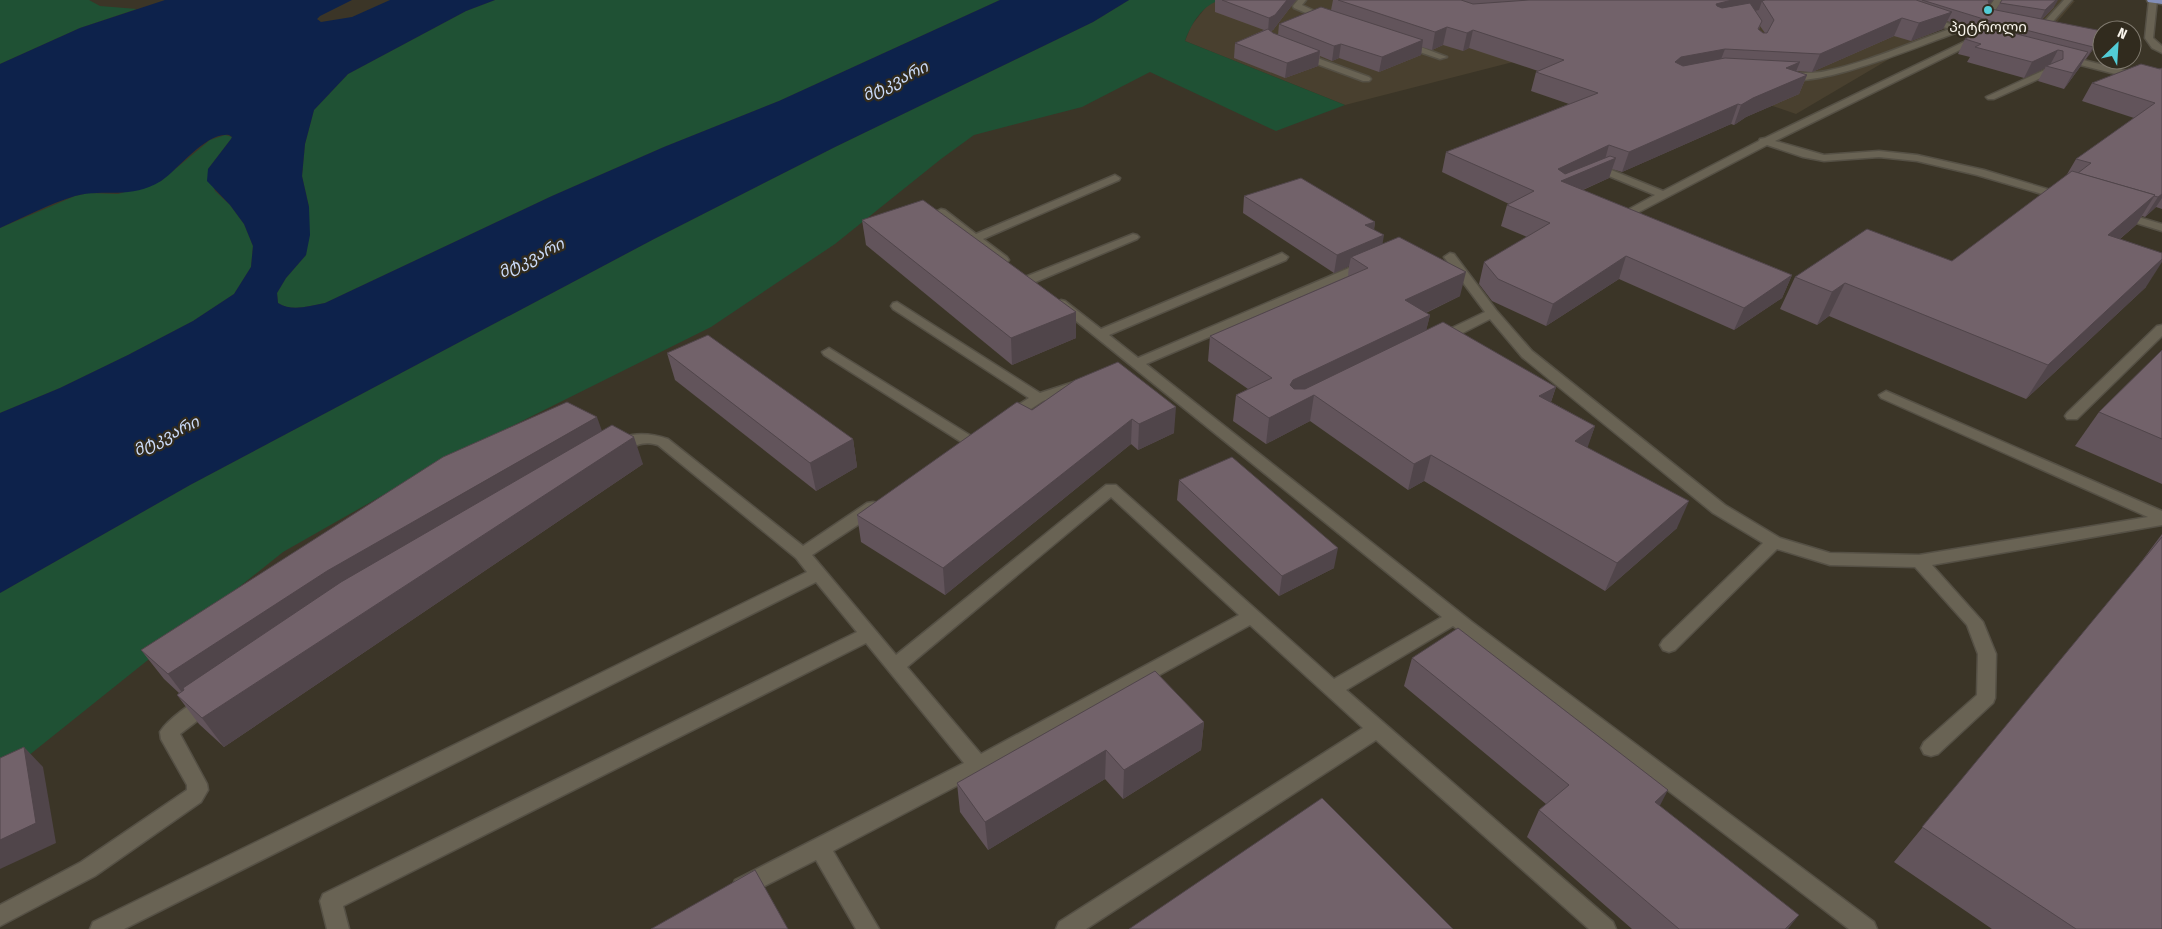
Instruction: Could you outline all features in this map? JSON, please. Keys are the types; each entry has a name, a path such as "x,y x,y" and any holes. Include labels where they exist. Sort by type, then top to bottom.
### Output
{"main road":[{"path":"2152,0 2162,2"}],"street":[{"path":"1302,0 1297,6 1323,14 1337,22"},
{"path":"1998,0 1988,16 1995,20 2036,27 2044,26 2063,2"},
{"path":"2152,0 2149,38 2162,50"},
{"path":"1304,22 1323,14"},
{"path":"1654,224 1628,213 1764,141 1902,73 1986,38 1922,17"},
{"path":"1779,75 1814,77 1840,71 1958,29"},
{"path":"1390,39 1443,56"},
{"path":"1291,51 1366,79"},
{"path":"2057,56 2162,83"},
{"path":"1991,97 2051,70"},
{"path":"1764,141 1807,155 1824,158 1879,154 1917,158 1980,172 2072,200"},
{"path":"1586,178 1604,170 1664,194"},
{"path":"976,238 1115,178"},
{"path":"2034,204 2049,193"},
{"path":"2107,211 2162,228"},
{"path":"941,212 1099,334 1133,371 1163,384 1454,618 1866,929"},
{"path":"1021,274 1133,237"},
{"path":"1099,334 1282,257"},
{"path":"1450,257 1492,313 1527,354 1719,508 1774,542 1830,559 1919,561 2162,519"},
{"path":"1133,371 1381,259"},
{"path":"897,306 1038,398"},
{"path":"1430,344 1492,313"},
{"path":"2072,416 2162,329"},
{"path":"829,352 971,442"},
{"path":"955,452 1038,398 1077,384 1095,381"},
{"path":"1886,395 2162,519"},
{"path":"600,457 626,442 640,437 652,437 663,442 802,554 978,765"},
{"path":"895,666 1111,488 1332,689 1604,929"},
{"path":"802,554 883,500"},
{"path":"1669,645 1774,542"},
{"path":"1919,561 1974,622 1987,654 1986,698 1931,748"},
{"path":"102,929 818,573"},
{"path":"724,897 978,765 1251,616"},
{"path":"1332,689 1454,618"},
{"path":"338,929 331,901 869,634"},
{"path":"0,916 88,869 194,796 198,790 197,784 171,739 170,732 217,696"},
{"path":"1067,929 1378,729"},
{"path":"820,846 868,929"}],"shaded area":[{"path":"1221,0 2075,1 2036,47 1947,25 1796,114 1597,46 1509,63 1345,105 1185,41 1191,26 1210,2"}],"green space":[{"path":"0,0 89,0 100,6 137,9 80,28 0,64"},
{"path":"495,0 1000,0 779,101 664,147 552,196 325,303 295,308 278,303 277,293 286,278 306,255 309,207 302,176 305,144 314,110 348,74 466,11"},
{"path":"1129,0 1221,0 1203,10 1185,41 1345,105 1276,131 1150,72 1082,107 974,135 835,244 711,327 450,457 283,552 23,760 0,773 0,593 190,485 654,239 835,147 1093,22"},
{"path":"225,135 232,137 208,169 215,191 230,205 244,224 253,246 251,267 234,294 193,321 128,355 60,388 0,413 0,228 75,196 88,193 118,194 161,181 210,140"}],"water":[{"name":"მტკვარი","path":"165,0 352,0 320,16 317,19 321,22 352,17 390,0 495,0 466,11 348,74 314,110 305,144 302,176 309,207 310,235 306,255 286,278 277,293 278,303 295,308 325,303 552,196 664,147 779,101 1000,0 1129,0 1093,22 835,147 654,239 190,485 0,593 0,413 60,388 193,321 234,294 251,267 253,246 244,224 230,205 207,181 208,169 231,139 232,137 229,135 211,139 193,152 161,181 150,187 128,192 75,196 0,228 0,64 80,28"}],"building":[{"path":"1222,0 1287,0 1275,15 1269,18"},
{"path":"1338,0 1461,0 1473,4 1529,0 1732,0 1716,4 1722,8 1750,3 1762,21 1758,29 1763,33 1767,33 1774,20 1762,1 1765,0 1916,0 1952,12 1919,23 1902,18 1820,54 1725,49 1681,57 1675,62 1683,66 1725,58 1800,62 1786,68 1807,75 1629,152 1609,145 1558,169 1565,174 1610,156 1616,158 1561,181 1792,275 1744,308 1626,256 1553,304 1498,279 1484,262 1550,223 1507,205 1534,191 1446,152 1598,93 1536,72 1564,60 1473,30 1467,33 1447,27 1435,32"},
{"path":"1922,0 1989,0 1991,9 2092,29 2092,47 1990,21"},
{"path":"2002,0 2056,0 2045,10 2000,3"},
{"path":"1321,7 1423,40 1382,57 1341,44 1334,46 1279,24"},
{"path":"1989,27 2088,52 2073,73 2046,66 2063,59 2063,51 2058,50 2032,62 1975,47 1981,44 1965,39"},
{"path":"1268,29 1273,33 1320,51 1287,63 1235,43"},
{"path":"2142,64 2162,68 2162,194 2158,197 2078,173 2091,163 2076,159 2155,103 2092,83 2126,70 2142,70"},
{"path":"2072,171 2155,195 2108,235 2162,253 2162,259 2048,365 1845,283 1832,292 1795,277 1867,229 1952,261"},
{"path":"1301,178 1375,222 1365,225 1384,235 1337,255 1244,196"},
{"path":"923,200 1076,312 1011,338 862,220"},
{"path":"1399,237 1466,272 1405,300 1430,315 1293,380 1290,385 1294,389 1305,389 1443,322 1556,387 1539,396 1595,426 1575,441 1689,501 1617,563 1431,455 1414,464 1314,395 1269,418 1236,395 1272,378 1210,336 1368,268 1351,257"},
{"path":"708,335 853,439 810,463 667,353"},
{"path":"2162,350 2162,439 2099,412"},
{"path":"1118,362 1176,407 1139,424 1132,419 943,568 857,515 1017,402 1032,410 1075,380"},
{"path":"567,402 597,417 327,571 168,674 141,650 443,457"},
{"path":"612,425 634,437 202,718 177,695 184,690 183,688 341,582"},
{"path":"1232,457 1338,548 1282,576 1179,480"},
{"path":"2162,537 2162,929 2076,929 1922,827"},
{"path":"1458,628 1668,790 1655,802 1799,915 1785,929 1679,929 1539,810 1569,785 1412,658"},
{"path":"1155,671 1204,722 1124,770 1106,750 985,822 957,783"},
{"path":"24,747 36,823 0,840 0,758"},
{"path":"1322,798 1453,929 1129,929"},
{"path":"755,870 788,929 651,929"}],"place":[{"name":"პეტროლი","path":"1988,10"}]}
